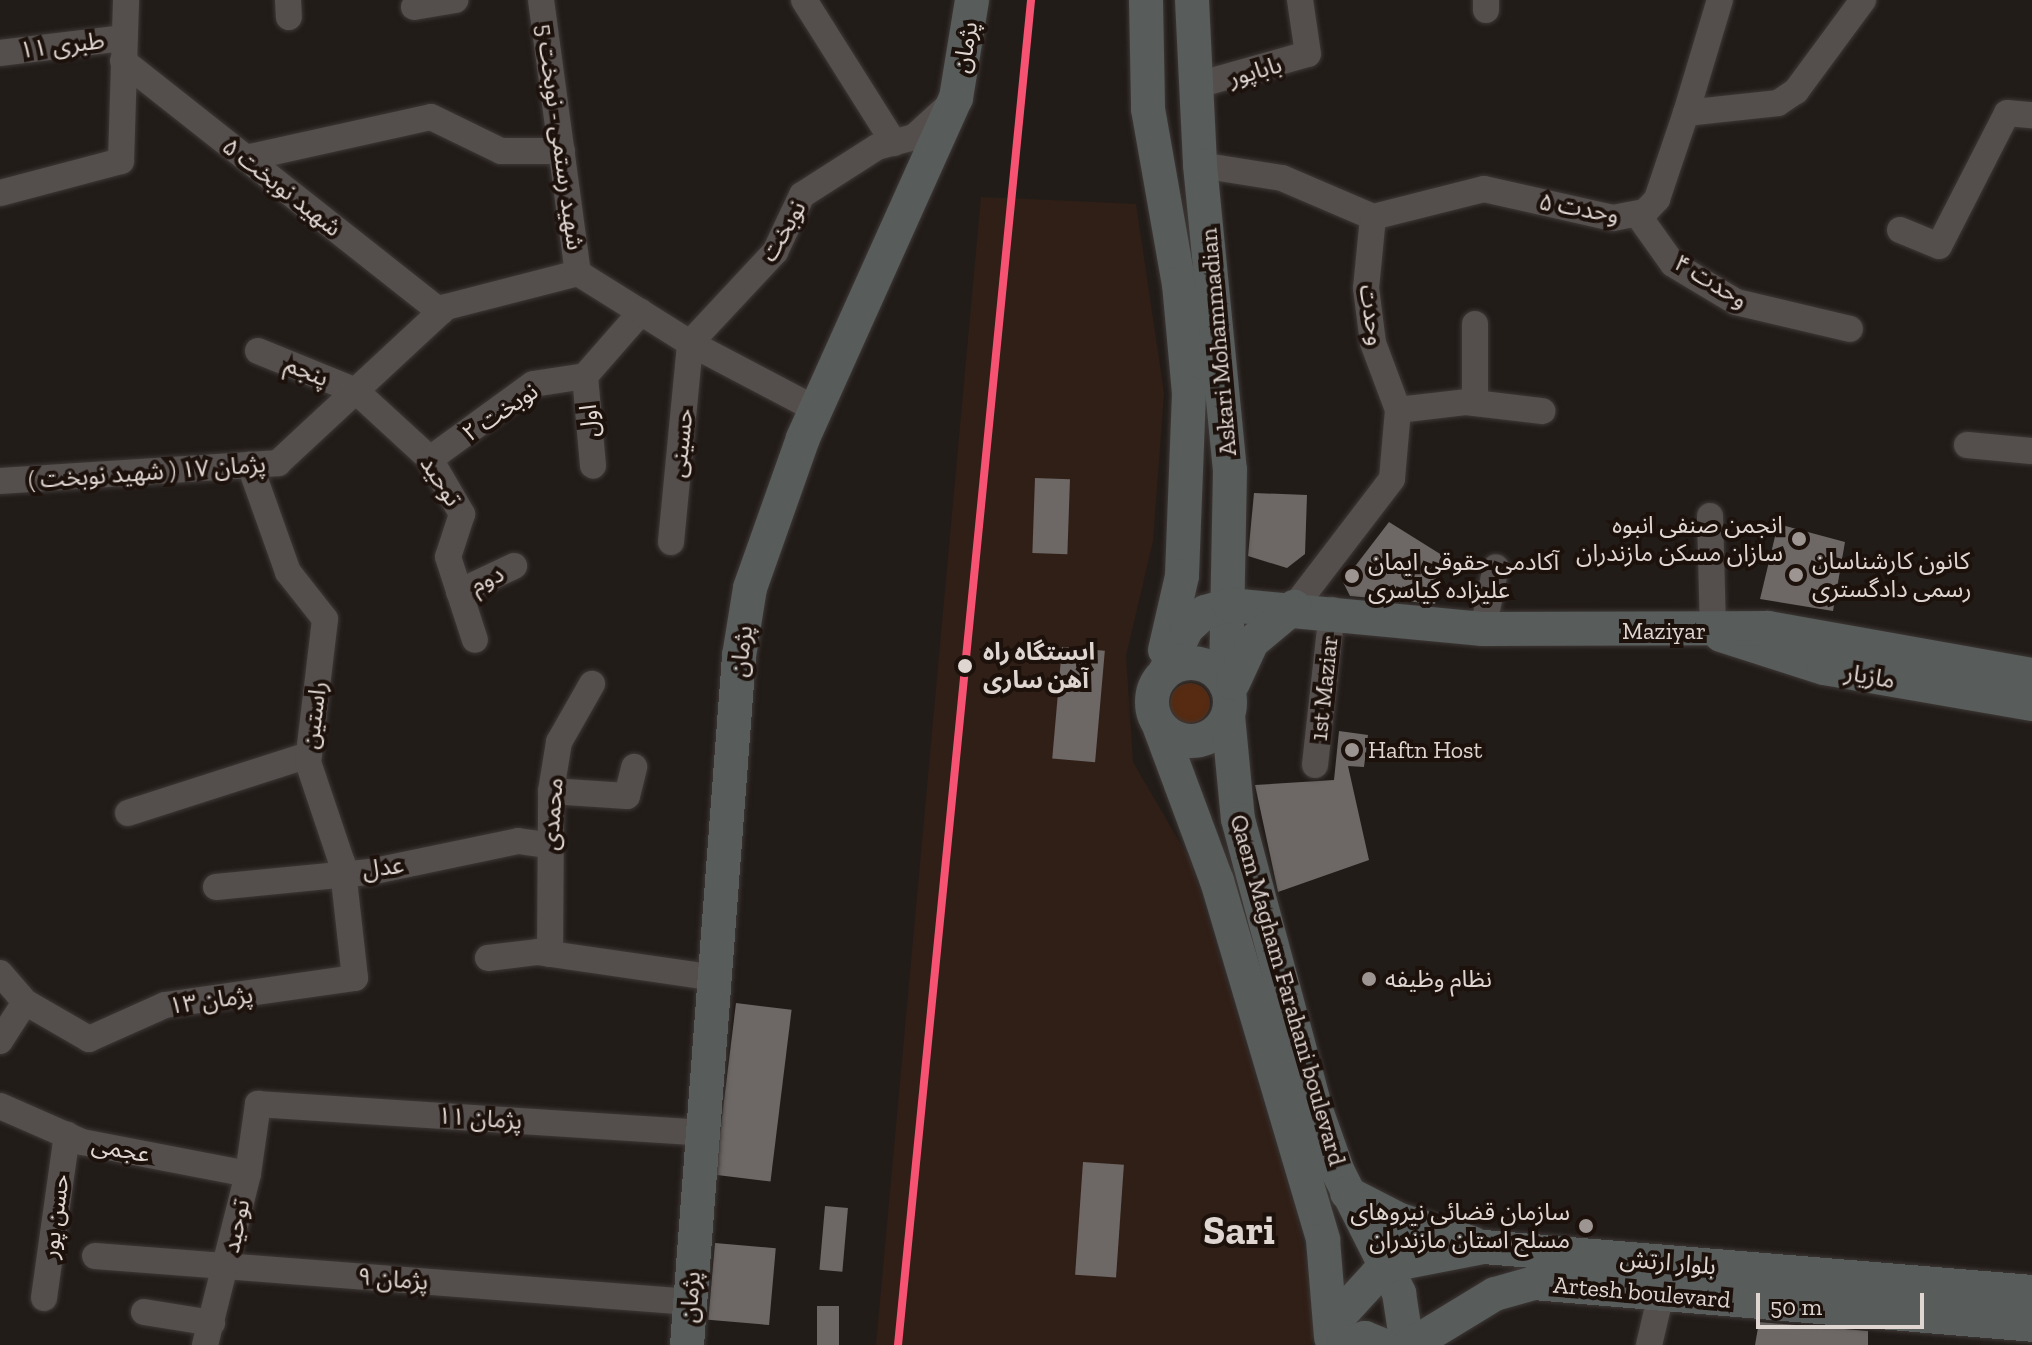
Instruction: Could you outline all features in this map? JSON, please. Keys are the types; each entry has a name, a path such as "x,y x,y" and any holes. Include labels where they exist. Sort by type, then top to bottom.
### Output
{"main road":[{"name":"پژمان","path":"687,1345 739,656 750,588 815,409 956,98 972,0"},
{"name":"Askari Mohammadian","path":"1146,0 1148,109 1179,284 1189,393 1182,576 1162,676"},
{"name":"Askari Mohammadian","path":"1192,0 1200,165 1230,470 1228,699"},
{"name":"Maziyar","path":"1162,676 1187,628 1205,612 1229,605 1332,610 1483,629 1713,631 1786,645 2032,675"},
{"path":"1228,699 1201,664 1162,676 1151,699 1160,728 1178,740 1198,741 1216,732 1252,642 1294,607"},
{"name":"مازیار","path":"1786,645 2032,704"},
{"name":"Qaem Magham Farahani boulevard","path":"1228,699 1238,819 1316,1110 1347,1193 1399,1293 1409,1345"},
{"name":"Qaem Magham Farahani boulevard","path":"1160,728 1217,881 1320,1227 1335,1338"},
{"path":"1347,1193 1400,1220 1484,1247"},
{"name":"بلوار ارتش","path":"1385,1266 1484,1247 2032,1292"},
{"path":"1335,1338 1385,1266"},
{"name":"Artesh boulevard","path":"1409,1345 1495,1294 1534,1283 2032,1325"},
{"path":"1335,1338 1365,1338 1382,1345"}],"street":[{"path":"0,193 121,161 126,0"},
{"path":"414,7 455,0"},
{"name":"شهید رستمی - نوبخت 5","path":"541,0 578,273"},
{"path":"804,0 894,143"},
{"name":"باباپور","path":"1194,86 1308,54 1300,0"},
{"name":"وحدت ۵","path":"1373,217 1484,189 1613,218 1638,215 1657,199 1720,0"},
{"path":"1686,113 1778,103 1796,91 1859,1"},
{"name":"طبری ۱۱","path":"0,53 124,50"},
{"name":"شهید نوبخت ۵","path":"124,50 246,158 441,312"},
{"name":"نوبخت","path":"690,343 775,252 802,195 894,143 914,137 956,98"},
{"path":"1900,230 1939,246 2007,113 2032,115"},
{"path":"246,158 431,117 501,151 562,151"},
{"path":"1200,165 1282,178 1373,217"},
{"name":"وحدت ۴","path":"1638,215 1673,264 1736,302 1850,329"},
{"name":"وحدت","path":"1294,607 1392,479 1398,410 1373,343 1367,302 1373,217"},
{"path":"578,273 690,343 815,409"},
{"name":"پژمان ۱۷ ( شهید نوبخت )","path":"0,481 278,463 441,312 578,273"},
{"path":"585,376 641,312"},
{"path":"1475,324 1475,403"},
{"name":"حسینی","path":"671,542 690,343"},
{"name":"پنجم","path":"258,351 356,391"},
{"name":"نوبخت ۲","path":"430,459 533,384 585,376"},
{"name":"اول","path":"585,376 593,466"},
{"name":"توحید","path":"356,391 430,459 462,514 448,557 475,640"},
{"path":"1398,410 1475,403 1542,411"},
{"path":"1967,445 2032,451"},
{"name":"راستین","path":"250,465 288,572 325,619 309,755 343,870 355,978"},
{"path":"1710,516 1713,631"},
{"name":"دوم","path":"459,592 514,566"},
{"path":"1483,629 1496,567"},
{"name":"1st Maziar","path":"1315,765 1332,610"},
{"name":"محمدی","path":"550,954 548,845 551,791 559,742 592,684"},
{"path":"128,813 309,755"},
{"path":"551,791 627,796 634,767"},
{"name":"عدل","path":"216,887 343,870 370,872 518,841 548,845"},
{"path":"488,958 550,954 715,978"},
{"name":"پژمان ۱۳","path":"0,973 25,1002 89,1039 165,1005 355,978"},
{"path":"0,1041 25,1002"},
{"name":"توحید","path":"208,1334 248,1174 258,1104"},
{"name":"پژمان ۱۱","path":"258,1104 703,1133"},
{"name":"عجمی","path":"0,1106 67,1135 248,1174"},
{"name":"حسن پور","path":"44,1298 67,1135"},
{"name":"پژمان ۹","path":"95,1256 690,1302"},
{"path":"1649,1345 1661,1294"},
{"path":"144,1312 208,1334"}],"shaded area":[{"path":"981,197 1136,204 1164,393 1153,541 1126,656 1133,762 1190,860 1297,1215 1318,1318 1311,1345 876,1345"},
{"path":"1190,683 1204,689 1210,703 1204,717 1190,723 1176,717 1170,703 1176,689"}],"building":[{"path":"1035,478 1070,479 1067,554 1032,553"},
{"path":"1254,493 1307,495 1305,554 1287,568 1248,556"},
{"path":"1389,522 1445,557 1435,604 1350,596 1343,582"},
{"path":"1778,524 1845,542 1833,611 1760,599"},
{"path":"1062,647 1105,651 1095,762 1052,759"},
{"path":"1339,731 1368,735 1364,767 1348,766 1369,860 1278,892 1255,785 1334,780"},
{"path":"736,1003 792,1010 770,1182 715,1175"},
{"path":"1083,1162 1124,1165 1116,1278 1075,1275"},
{"path":"825,1206 848,1208 842,1272 819,1270"},
{"path":"715,1243 776,1248 769,1325 708,1320"},
{"path":"817,1306 839,1306 839,1345 817,1345"},
{"path":"1759,1322 1868,1331 1868,1345 1755,1345"}],"transit line":[{"path":"898,1345 1031,0"}],"place":[{"name":"انجمن صنفی انبوه سازان مسکن مازندران","path":"1799,539"},
{"name":"کانون کارشناسان رسمی دادگستری","path":"1796,575"},
{"name":"آکادمی حقوقی ایمان علیزاده کیاسری","path":"1352,576"},
{"name":"ایستگاه راه آهن ساری","path":"965,666"},
{"name":"Haftn Host","path":"1352,750"},
{"name":"نظام وظیفه","path":"1369,979"},
{"name":"سازمان قضائی نیروهای مسلح استان مازندران","path":"1586,1226"}],"district":[{"name":"Sari","path":"1239,1230"}]}
